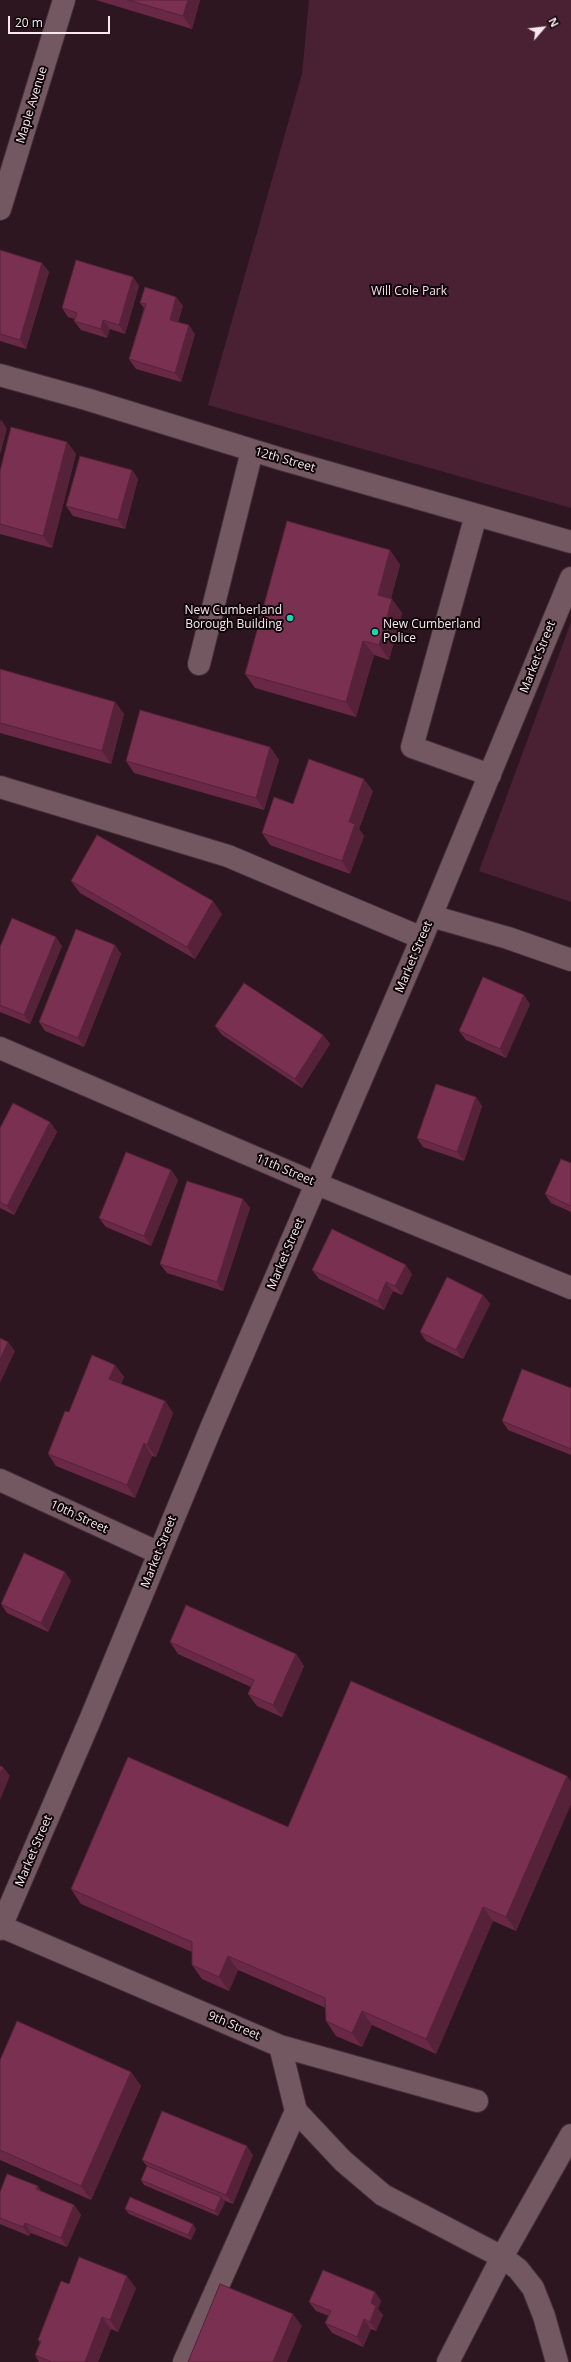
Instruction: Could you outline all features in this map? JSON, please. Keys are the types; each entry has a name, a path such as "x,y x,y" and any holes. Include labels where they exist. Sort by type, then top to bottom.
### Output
{"street":[{"name":"Maple Avenue","path":"0,209 64,0"},
{"name":"12th Street","path":"0,375 86,399 252,450 571,542"},
{"path":"199,664 252,450"},
{"path":"476,515 412,747 490,775"},
{"name":"Market Street","path":"0,1927 90,1720 316,1184 422,938 571,578"},
{"path":"0,787 228,856 422,938"},
{"path":"431,916 508,938 571,960"},
{"name":"11th Street","path":"0,1048 316,1184 571,1288"},
{"name":"10th Street","path":"0,1480 159,1554"},
{"name":"9th Street","path":"0,1927 280,2046 477,2101"},
{"path":"280,2046 296,2111 343,2161 383,2195 502,2257 518,2269 533,2288 544,2316 556,2362"},
{"path":"184,2362 296,2111"},
{"path":"448,2362 502,2257 571,2135"}],"green space":[{"name":"Will Cole Park","path":"309,0 571,0 571,508 208,405 302,74"},
{"path":"571,622 571,902 479,871"}],"building":[{"path":"128,0 188,0 183,16"},
{"path":"0,250 42,263 20,340 0,334"},
{"path":"76,260 133,277 119,325 103,320 101,329 74,321 77,313 62,308"},
{"path":"145,287 176,297 170,320 189,325 175,373 129,359 146,304 140,303"},
{"path":"11,427 67,442 43,536 0,524 0,471"},
{"path":"80,456 132,470 118,520 66,506"},
{"path":"287,521 390,550 378,595 392,599 379,645 363,641 346,702 245,674"},
{"path":"0,669 115,702 102,751 0,723"},
{"path":"140,710 270,747 256,798 126,761"},
{"path":"309,759 364,779 349,822 355,824 342,861 262,833 274,797 293,804"},
{"path":"97,835 213,901 187,947 71,881"},
{"path":"12,918 56,937 24,1015 0,1005 0,947"},
{"path":"76,929 115,945 78,1038 39,1022"},
{"path":"483,977 524,995 500,1049 459,1031"},
{"path":"244,983 323,1035 295,1079 215,1026"},
{"path":"436,1084 476,1097 457,1152 417,1138"},
{"path":"13,1103 50,1122 7,1206 0,1202 0,1128"},
{"path":"126,1152 171,1170 144,1236 99,1218"},
{"path":"561,1159 571,1163 571,1206 545,1194"},
{"path":"187,1181 243,1199 217,1282 160,1264"},
{"path":"332,1229 406,1265 395,1286 386,1282 378,1301 312,1270"},
{"path":"447,1277 483,1295 456,1350 420,1332"},
{"path":"0,1338 8,1342 0,1360"},
{"path":"92,1355 115,1365 109,1379 165,1401 147,1445 144,1443 127,1485 48,1454 65,1411 69,1412"},
{"path":"522,1369 571,1388 571,1449 502,1421"},
{"path":"24,1553 65,1572 41,1623 1,1604"},
{"path":"186,1605 296,1654 273,1705 248,1694 254,1680 170,1642"},
{"path":"351,1681 567,1776 506,1917 483,1907 426,2039 362,2011 352,2033 326,2021 325,1998 228,1956 219,1977 192,1965 192,1942 71,1889 128,1757 288,1827"},
{"path":"0,1766 3,1767 0,1775"},
{"path":"17,2021 131,2072 81,2186 0,2150 0,2060"},
{"path":"162,2111 247,2146 226,2195 142,2160"},
{"path":"147,2166 221,2197 215,2211 141,2180"},
{"path":"7,2174 38,2186 36,2189 74,2205 61,2238 25,2223 23,2227 0,2218 0,2192"},
{"path":"130,2197 193,2224 188,2235 125,2209"},
{"path":"79,2257 127,2276 110,2320 102,2317 85,2362 52,2362 35,2355 41,2341 38,2340 61,2281 69,2284"},
{"path":"323,2270 375,2292 371,2303 376,2306 370,2322 364,2319 357,2337 325,2323 331,2311 309,2302"},
{"path":"220,2284 293,2314 273,2362 188,2362"}],"place":[{"name":"New Cumberland Borough Building","path":"290,618"},
{"name":"New Cumberland Police","path":"375,632"}]}
